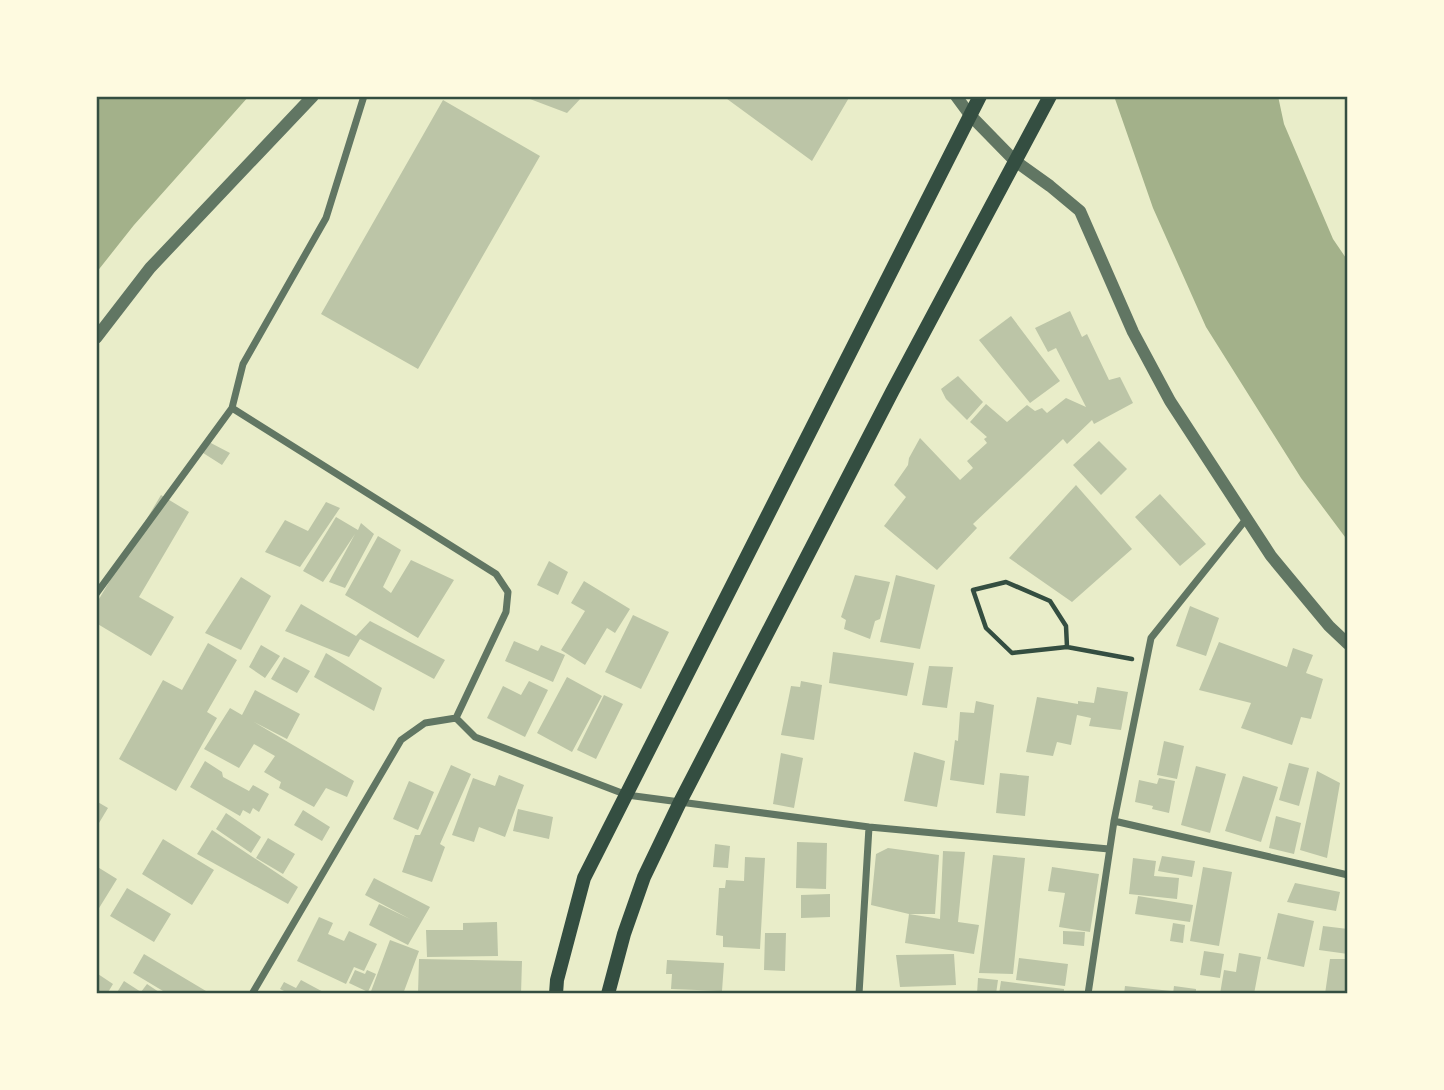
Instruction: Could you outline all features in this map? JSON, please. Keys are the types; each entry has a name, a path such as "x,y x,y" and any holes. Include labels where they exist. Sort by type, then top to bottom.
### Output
{"main road":[{"path":"556,994 557,980 584,878 980,96"},
{"path":"608,994 624,934 644,877 680,802 892,392 1050,96"}],"street":[{"path":"96,338 150,268 313,96"},
{"path":"96,594 232,408 243,364 326,218 364,96"},
{"path":"956,96 970,115 1015,161 1080,211 1133,332 1170,401 1271,556 1329,626 1348,644"},
{"path":"232,408 496,574 508,593 506,612 456,718"},
{"path":"1088,994 1109,849 1151,638 1247,518"},
{"path":"456,718 475,737 627,795 869,827 1109,849"},
{"path":"251,994 401,740 425,723 456,718"},
{"path":"1114,821 1348,875"},
{"path":"859,994 869,827"}],"path":[{"path":"1067,647 1066,626 1050,601 1006,582 973,590 986,628 1012,653 1067,647 1147,661"}],"shaded area":[{"path":"96,96 249,96 134,225 96,273"},
{"path":"1114,96 1278,96 1284,124 1333,239 1348,261 1348,541 1301,478 1206,327 1153,208"}],"building":[{"path":"522,96 583,96 567,113"},
{"path":"723,96 850,96 812,161"},
{"path":"443,100 540,156 418,369 321,314"},
{"path":"1070,311 1082,337 1087,334 1109,380 1120,377 1133,403 1094,424 1092,420 1067,444 1063,439 973,524 977,528 937,570 884,526 906,497 894,485 908,465 920,438 960,480 973,468 967,461 987,443 984,439 987,437 970,422 986,404 1007,422 1027,405 1035,411 1042,408 1047,413 1066,398 1086,407 1056,348 1048,352 1035,328"},
{"path":"1011,316 1060,381 1030,403 979,340"},
{"path":"958,376 983,402 967,420 946,399 941,389"},
{"path":"207,441 230,453 222,465 200,451"},
{"path":"1099,441 1127,469 1101,495 1073,465"},
{"path":"1076,485 1132,549 1072,602 1009,558"},
{"path":"1160,494 1206,544 1180,566 1135,517"},
{"path":"161,495 189,512 139,597 174,617 151,656 96,623 96,604"},
{"path":"326,502 340,508 300,567 265,552 285,520 308,531"},
{"path":"336,517 358,530 361,523 374,534 345,588 329,582 355,534 323,582 303,571"},
{"path":"378,536 401,550 383,587 391,593 411,560 454,580 418,638 345,595"},
{"path":"549,561 568,572 558,595 537,585"},
{"path":"855,575 890,582 880,619 875,621 870,639 844,629 846,620 841,617"},
{"path":"896,575 935,585 920,649 880,642"},
{"path":"241,577 271,596 241,650 205,633"},
{"path":"584,581 630,609 615,633 607,628 585,665 561,650 585,611 571,603"},
{"path":"301,604 356,636 370,621 445,660 434,679 360,639 349,657 285,631"},
{"path":"1190,606 1219,618 1206,656 1176,646"},
{"path":"633,615 669,632 641,689 605,672"},
{"path":"514,641 538,651 541,645 565,655 553,682 505,661"},
{"path":"1219,642 1287,667 1293,648 1313,655 1306,673 1323,679 1311,719 1301,717 1292,745 1241,728 1251,703 1199,690"},
{"path":"208,643 237,660 207,712 217,718 176,791 119,759 163,680 182,690"},
{"path":"261,645 280,656 265,678 249,667"},
{"path":"833,652 914,663 907,696 829,683"},
{"path":"326,653 382,688 374,711 314,677"},
{"path":"284,657 310,671 297,693 271,679"},
{"path":"929,666 953,667 947,708 922,705"},
{"path":"567,677 602,696 572,752 537,733"},
{"path":"529,681 548,690 525,737 487,718 503,686 521,695"},
{"path":"801,681 822,685 814,740 781,735 791,686 800,687"},
{"path":"1097,687 1128,692 1121,730 1089,726 1091,718 1077,715 1071,745 1057,742 1053,756 1026,752 1037,697 1078,704 1078,701 1094,703"},
{"path":"255,690 300,714 287,739 254,722 354,781 347,797 326,788 314,807 279,788 281,782 264,772 275,756 254,744 239,768 204,749 230,708 242,715"},
{"path":"604,695 623,704 596,759 577,750"},
{"path":"976,701 994,705 984,785 950,780 955,740 958,741 960,712 974,713"},
{"path":"1164,741 1184,746 1177,779 1157,775"},
{"path":"914,752 945,761 937,807 904,801"},
{"path":"781,753 803,758 794,808 773,804"},
{"path":"205,761 222,772 223,777 249,791 253,785 269,794 259,812 253,808 250,814 243,810 240,816 190,787"},
{"path":"1289,763 1309,768 1299,806 1279,800"},
{"path":"451,765 471,774 440,844 445,847 432,882 402,872 415,835 420,835"},
{"path":"1196,766 1226,774 1210,833 1181,825"},
{"path":"1317,771 1340,783 1327,858 1300,850"},
{"path":"1000,773 1029,776 1025,816 996,813"},
{"path":"499,775 524,785 505,837 479,827 474,842 452,835 473,778 495,786"},
{"path":"1243,776 1278,787 1261,842 1225,831"},
{"path":"1159,778 1175,781 1169,813 1135,802 1139,780 1157,784"},
{"path":"409,781 434,792 418,830 393,819"},
{"path":"96,801 108,808 96,828"},
{"path":"518,809 553,817 549,839 513,831"},
{"path":"303,810 330,827 322,841 294,825"},
{"path":"226,813 261,837 251,853 216,829"},
{"path":"1276,816 1301,823 1294,854 1269,848"},
{"path":"212,830 298,887 288,904 197,854"},
{"path":"268,838 295,854 283,874 256,858"},
{"path":"163,839 214,870 192,905 142,874"},
{"path":"797,842 827,843 826,889 796,888"},
{"path":"715,844 730,846 728,868 713,867"},
{"path":"888,848 939,855 935,914 909,914 871,905 876,854"},
{"path":"943,851 965,852 958,922 979,925 974,954 905,943 909,914 940,919"},
{"path":"993,855 1025,858 1013,974 979,973"},
{"path":"1162,856 1195,861 1192,877 1158,871"},
{"path":"745,857 765,858 760,949 723,947 723,936 716,935 719,888 725,888 726,880 744,881"},
{"path":"1133,858 1156,861 1154,876 1179,878 1177,899 1129,894"},
{"path":"96,866 117,879 96,913"},
{"path":"1052,867 1099,874 1090,932 1059,927 1065,893 1048,891"},
{"path":"1203,867 1232,872 1219,946 1190,941"},
{"path":"374,878 430,907 408,945 369,925 379,904 410,919 365,895"},
{"path":"1295,883 1340,892 1336,911 1287,902"},
{"path":"127,888 171,914 154,942 110,916"},
{"path":"830,894 830,917 801,918 801,895"},
{"path":"1138,896 1193,905 1190,922 1135,914"},
{"path":"1278,913 1314,921 1304,967 1267,959"},
{"path":"319,917 333,923 328,934 344,941 349,931 377,944 364,971 354,967 346,984 297,961"},
{"path":"497,922 498,956 427,957 426,930 463,930 463,923"},
{"path":"1173,923 1185,925 1183,943 1170,941"},
{"path":"1323,926 1348,929 1348,954 1319,950"},
{"path":"1063,931 1085,932 1084,946 1063,944"},
{"path":"765,933 786,933 785,971 764,970"},
{"path":"390,940 419,951 403,994 370,994"},
{"path":"1204,951 1224,954 1220,978 1200,975"},
{"path":"1239,953 1261,957 1254,994 1220,994 1224,970 1236,972"},
{"path":"144,954 211,994 168,994 133,973"},
{"path":"954,954 956,985 900,987 896,955"},
{"path":"1019,958 1068,964 1065,986 1016,980"},
{"path":"419,959 522,961 521,994 418,993"},
{"path":"1330,959 1348,959 1348,994 1325,994"},
{"path":"667,960 724,963 722,991 671,989 672,974 666,974"},
{"path":"355,970 365,974 367,970 376,974 368,992 349,983"},
{"path":"98,974 113,984 107,994 96,994"},
{"path":"978,978 998,980 996,994 977,994"},
{"path":"301,980 327,994 290,994 280,989 284,982 296,988"},
{"path":"124,981 141,992 147,984 162,994 116,994"},
{"path":"1001,981 1064,989 1064,994 999,994"},
{"path":"1125,986 1171,991 1171,994 1124,994"},
{"path":"1174,986 1196,989 1196,994 1173,994"}]}
